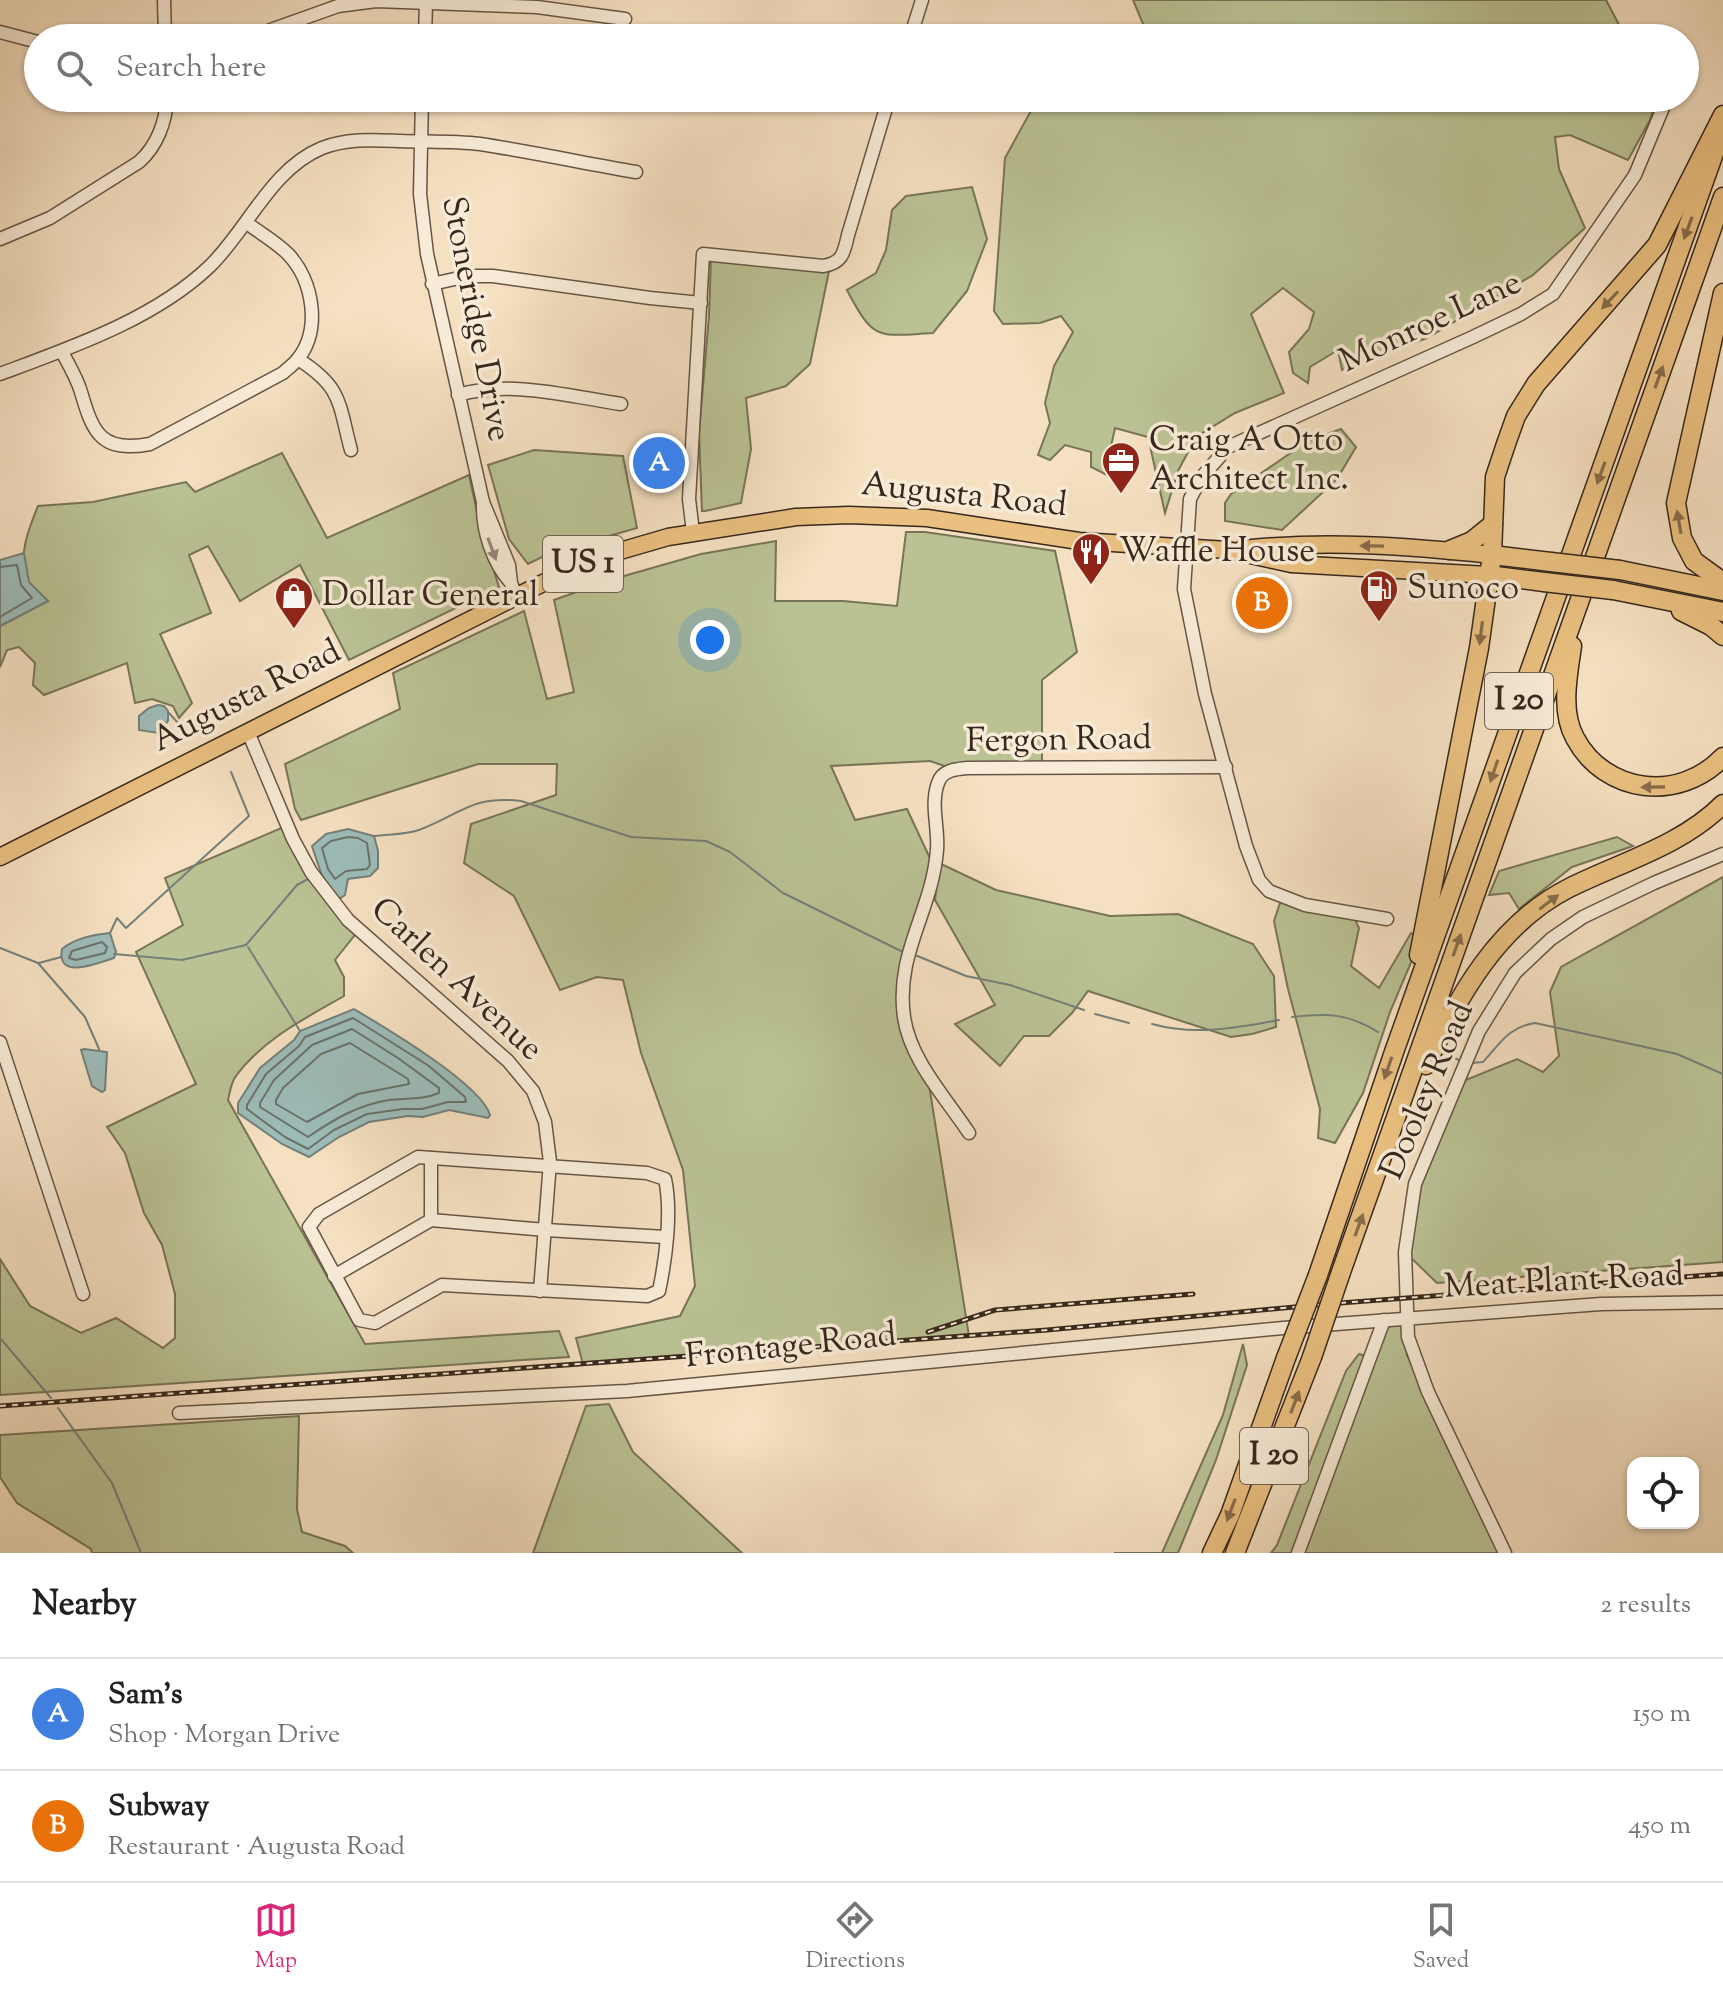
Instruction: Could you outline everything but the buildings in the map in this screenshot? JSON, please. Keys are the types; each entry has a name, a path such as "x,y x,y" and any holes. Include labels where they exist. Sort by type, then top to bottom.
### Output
{"highway":[{"path":"1405,1021 1471,694 1492,555 1495,477 1516,416 1550,366 1657,245 1723,115"},
{"name":"I 20","path":"1212,1553 1230,1515 1318,1275 1405,1021 1723,128"},
{"name":"I 20","path":"1235,1553 1312,1357 1377,1177 1723,197"},
{"path":"1723,293 1676,503 1682,538 1694,561 1723,582"},
{"path":"1450,550 1472,541 1493,524"},
{"name":"Augusta Road","path":"1492,555 1620,570 1723,591"},
{"name":"Augusta Road","path":"1488,575 1613,590 1723,612"},
{"path":"1666,601 1723,636"},
{"path":"1577,609 1567,708 1575,737 1600,769 1637,787 1666,787 1701,775 1723,757"},
{"path":"1377,1177 1455,1006 1481,965 1507,935 1560,893 1693,829 1723,804"}],"main road":[{"name":"Augusta Road","path":"0,857 248,732 514,590 596,558 693,532 796,517 849,515 927,518 1079,541 1187,548 1228,550 1282,545 1381,546 1492,555"},
{"name":"Augusta Road","path":"1228,550 1291,564 1488,575"}],"street":[{"path":"164,0 165,24"},
{"path":"914,24 922,0"},
{"path":"287,24 338,6 376,1 537,7 625,19"},
{"path":"425,24 426,1"},
{"path":"0,47 2,33 24,38"},
{"path":"0,239 50,218 139,162 150,152 157,139 166,112"},
{"name":"Stoneridge Drive","path":"422,112 422,216 432,284 483,502 509,565 514,590"},
{"path":"693,532 689,499 703,254 823,266 843,257 885,112"},
{"name":"Monroe Lane","path":"1387,919 1305,905 1282,897 1264,886 1255,872 1205,694 1187,609 1184,589 1190,499 1201,478 1228,447 1473,337 1521,314 1553,294 1635,175 1661,112"},
{"path":"0,374 62,352 170,296 210,265 280,179 301,159 321,149 358,140 477,144 636,172"},
{"path":"62,352 78,383 93,430 102,439 126,447 150,444 283,373 298,359 305,346 311,322 306,282 289,255 247,223"},
{"path":"432,284 468,276 493,276 701,303"},
{"path":"298,359 322,374 332,386 351,450"},
{"path":"458,395 480,388 508,387 621,404"},
{"path":"92,452 102,439"},
{"name":"Carlen Avenue","path":"248,732 293,839 311,872 348,920 508,1061 533,1091 545,1122 549,1166 540,1291"},
{"name":"Fergon Road","path":"969,1133 927,1072 907,1031 904,1016 903,970 935,869 935,808 937,784 941,777 953,769 968,768 1226,767"},
{"name":"Dooley Road","path":"1505,1553 1428,1392 1410,1346 1405,1252 1415,1184 1479,1031 1504,988 1529,959 1583,917 1723,854"},
{"path":"0,1042 83,1294"},
{"path":"418,1157 549,1166 647,1173 665,1179 668,1192 659,1291 647,1296 442,1285 375,1323 359,1320 309,1227 319,1214 418,1157"},
{"path":"431,1158 431,1220"},
{"path":"334,1276 431,1220 665,1237"},
{"name":"Meat Plant Road","path":"1407,1318 1601,1304 1723,1302"},
{"name":"Frontage Road","path":"179,1413 627,1391 1407,1318"},
{"path":"1298,1553 1384,1320"}],"green space":[{"path":"1133,0 1606,0 1619,24 1143,24"},
{"path":"1030,112 1653,112 1628,160 1570,135 1555,137 1559,169 1585,228 1533,275 1427,338 1342,370 1338,350 1310,367 1308,383 1293,373 1289,352 1309,329 1314,312 1283,288 1251,314 1284,393 1235,413 1196,437 1178,471 1165,513 1148,437 1115,428 1105,474 1091,467 1091,452 1065,445 1050,460 1038,455 1050,423 1045,403 1054,366 1073,332 1061,316 1040,323 1003,324 994,311 1005,158"},
{"path":"972,187 987,239 967,291 933,333 889,334 872,327 847,290 876,273 886,250 892,210 906,196"},
{"path":"711,258 829,271 810,364 786,386 746,398 751,449 741,503 702,511 699,433"},
{"path":"1341,429 1356,447 1337,479 1282,530 1225,521 1225,503 1231,494 1308,441"},
{"path":"534,450 623,456 637,528 552,552 528,564 509,539 488,465"},
{"path":"282,453 327,538 469,475 480,526 499,587 349,660 300,565 240,601 208,546 189,555 211,613 160,634 192,703 179,718 173,706 152,699 135,703 127,663 44,695 33,685 35,663 19,647 7,650 0,667 0,626 48,601 29,582 24,564 25,544 38,506 93,502 186,482 195,492"},
{"path":"906,532 925,532 1055,551 1077,652 1042,680 1042,768 953,769 930,761 831,766 855,820 907,809 935,869 906,955 904,1016 927,1072 969,1336 583,1364 576,1338 680,1316 695,1286 683,1170 641,1053 623,980 597,977 560,990 514,896 464,863 471,824 556,795 557,764 478,764 301,820 295,809 285,764 400,709 393,673 524,611 547,699 574,692 554,600 701,554 776,541 775,601 843,601 897,606"},
{"path":"286,826 358,931 335,960 344,977 344,996 286,1030 259,1051 234,1078 228,1100 365,1344 559,1331 569,1357 0,1395 0,1259 30,1306 81,1333 116,1318 163,1348 175,1338 175,1294 162,1245 144,1213 125,1153 107,1127 196,1084 136,952 183,925 165,878"},
{"path":"1617,837 1633,846 1572,867 1519,909 1509,893 1489,895 1499,871"},
{"path":"939,863 996,890 1110,916 1178,914 1253,944 1274,976 1276,1027 1231,1037 1088,991 1049,1036 1024,1036 1000,1066 955,1024 995,1005 935,900"},
{"path":"1723,877 1723,1262 1437,1283 1405,1252 1412,1193 1456,1084 1517,1059 1543,1072 1559,1056 1550,992 1561,967"},
{"path":"1282,897 1352,913 1359,928 1351,966 1379,988 1411,933 1420,941 1390,1012 1363,1093 1335,1143 1318,1138 1320,1109 1288,989 1274,921"},
{"path":"1402,1322 1407,1355 1502,1553 1271,1553 1277,1545 1346,1371 1359,1354 1373,1358 1387,1323"},
{"path":"1243,1344 1247,1365 1216,1460 1178,1553 1162,1553 1223,1415"},
{"path":"609,1404 633,1452 742,1553 533,1553 586,1406"},
{"path":"299,1416 297,1509 302,1532 345,1546 353,1553 92,1553 91,1549 17,1503 0,1477 0,1435"}],"water":[{"path":"24,553 29,582 48,601 0,626 0,560"},
{"path":"158,705 168,711 168,721 158,733 139,730 139,716"},
{"path":"348,829 374,836 378,868 370,876 348,879 345,895 334,897 321,873 312,846 326,834"},
{"path":"110,933 116,952 114,958 89,966 65,965 62,949 67,945"},
{"path":"354,1009 451,1073 483,1102 490,1115 488,1118 449,1110 423,1117 369,1122 309,1157 282,1144 238,1113 238,1103 260,1068 294,1040 300,1031"},
{"path":"81,1050 107,1052 105,1090 102,1092 92,1086"}],"waterway":[{"path":"169,713 178,723"},
{"path":"110,933 117,918 126,928 249,816 231,772"},
{"path":"374,836 414,832 478,803 504,800 521,801 631,837 706,841 730,852 783,893 901,951"},
{"path":"114,954 182,960 246,945 297,885 308,879"},
{"path":"248,947 300,1031"},
{"path":"0,948 38,963 85,1017 99,1049"},
{"path":"915,955 966,976 1010,985 1084,1010"},
{"path":"39,963 61,957"},
{"path":"1095,1014 1129,1023"},
{"path":"1292,1017 1336,1016 1356,1021 1378,1032"},
{"path":"1152,1024 1200,1030 1279,1020"},
{"path":"1472,1063 1483,1062 1511,1032 1535,1023 1677,1054 1723,1074"},
{"path":"1441,1053 1459,1060"},
{"path":"0,1338 51,1398"},
{"path":"58,1408 112,1483 141,1553"}],"railway":[{"path":"0,1406 1047,1330 1327,1304 1723,1274"},
{"path":"928,1332 995,1310 1193,1294"}],"place":[{"name":"Sam's","path":"659,463"},
{"name":"Craig A Otto Architect Inc.","path":"1121,495"},
{"name":"Waffle House","path":"1091,586"},
{"name":"Subway","path":"1262,603"},
{"name":"Sunoco","path":"1379,623"},
{"name":"Dollar General","path":"294,630"}]}
